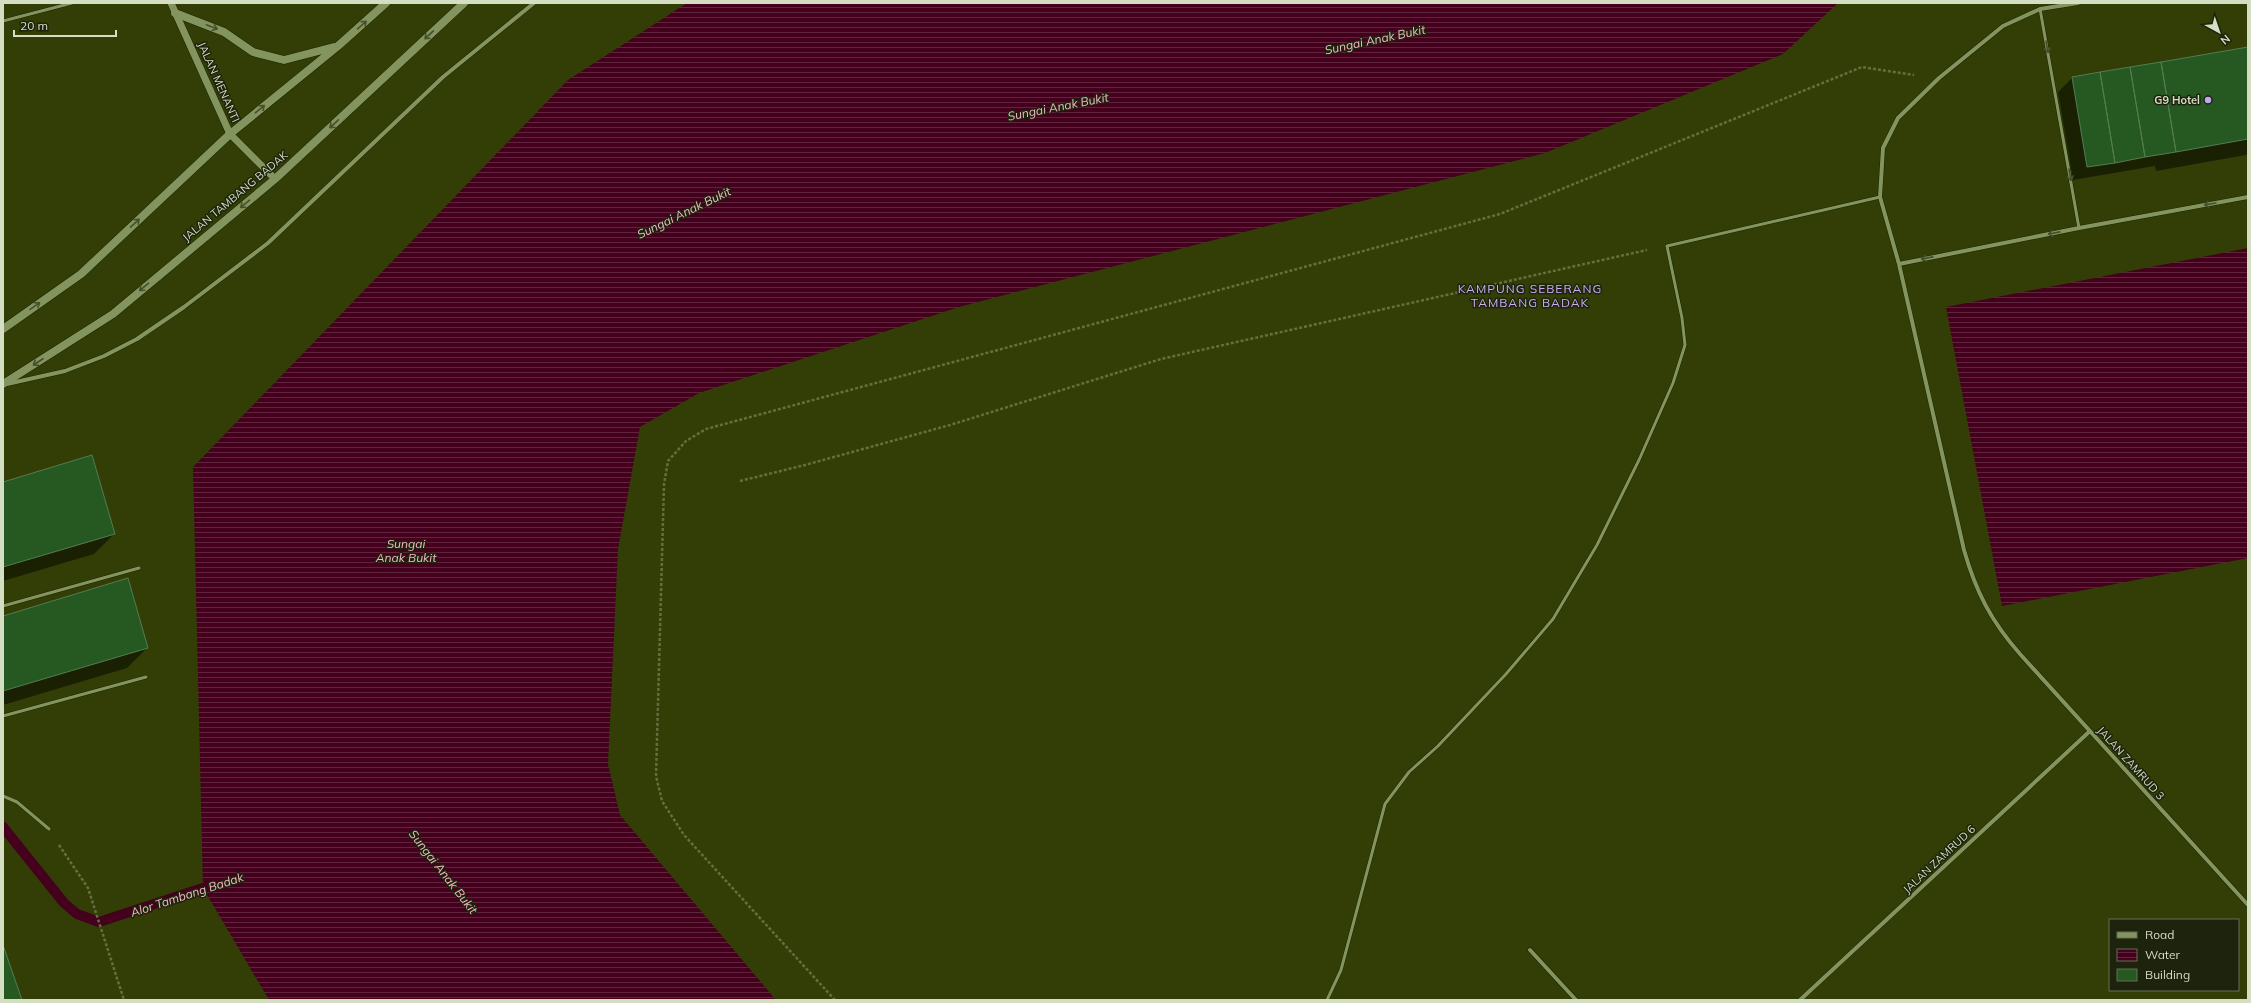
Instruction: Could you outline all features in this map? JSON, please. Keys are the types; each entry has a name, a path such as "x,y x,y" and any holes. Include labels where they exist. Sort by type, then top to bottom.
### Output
{"main road":[{"path":"3,329 81,274 230,134 338,46 386,3"},
{"name":"JALAN TAMBANG BADAK","path":"3,385 113,314 274,179 464,3"},
{"path":"175,13 224,32 253,52 284,60 338,46"}],"street":[{"name":"JALAN MENANTI","path":"172,3 175,13 230,134 274,179"},
{"path":"3,385 65,371 104,356 137,339 184,307 268,243 443,77 534,3"},
{"name":"JALAN ZAMRUD 3","path":"2078,3 2040,9 2003,26 1938,78 1898,118 1883,148 1880,197 1898,264 1964,550 1973,582 1986,609 2001,632 2248,904"},
{"path":"1898,264 2079,228 2248,197"},
{"name":"JALAN ZAMRUD 6","path":"1800,1000 2090,731"},
{"path":"1530,950 1576,1000"}],"lane":[{"path":"3,21 72,3"},
{"path":"2040,9 2079,228"},
{"path":"1327,1000 1341,970 1385,804 1409,772 1438,746 1506,674 1553,619 1597,545 1642,453 1673,383 1685,345 1682,318 1667,246 1880,197"},
{"path":"3,606 139,568"},
{"path":"3,716 146,677"},
{"path":"3,796 18,802 49,829"}],"path":[{"path":"835,1000 684,836 662,801 656,776 664,484 668,461 686,441 706,429 1500,214 1862,67 1938,78"},
{"path":"740,481 805,465 950,425 1161,359 1632,252 1667,246"},
{"path":"49,829 88,888 124,1000"}],"water":[{"name":"Sungai Anak Bukit","path":"687,3 1838,3 1783,54 1545,153 959,307 699,393 640,427 618,549 608,764 620,815 776,1000 269,1000 203,888 193,467 568,80"},
{"path":"2248,248 2248,558 2002,606 1946,307"}],"building":[{"name":"G9 Hotel","path":"2248,47 2248,139 2176,152 2161,62"},
{"path":"2161,62 2176,152 2145,157 2130,67"},
{"path":"2130,67 2145,157 2115,163 2100,72"},
{"path":"2100,72 2115,163 2087,167 2072,77"},
{"path":"92,455 115,534 3,567 3,482"},
{"path":"128,578 148,648 3,691 3,616"},
{"path":"3,945 22,1000 3,1000"}],"waterway":[{"name":"Alor Tambang Badak","path":"3,827 64,903 77,914 99,922 215,884"}],"place":[{"name":"G9 Hotel","path":"2208,100"}],"district":[{"name":"KAMPUNG SEBERANG TAMBANG BADAK","path":"1530,296"}]}
